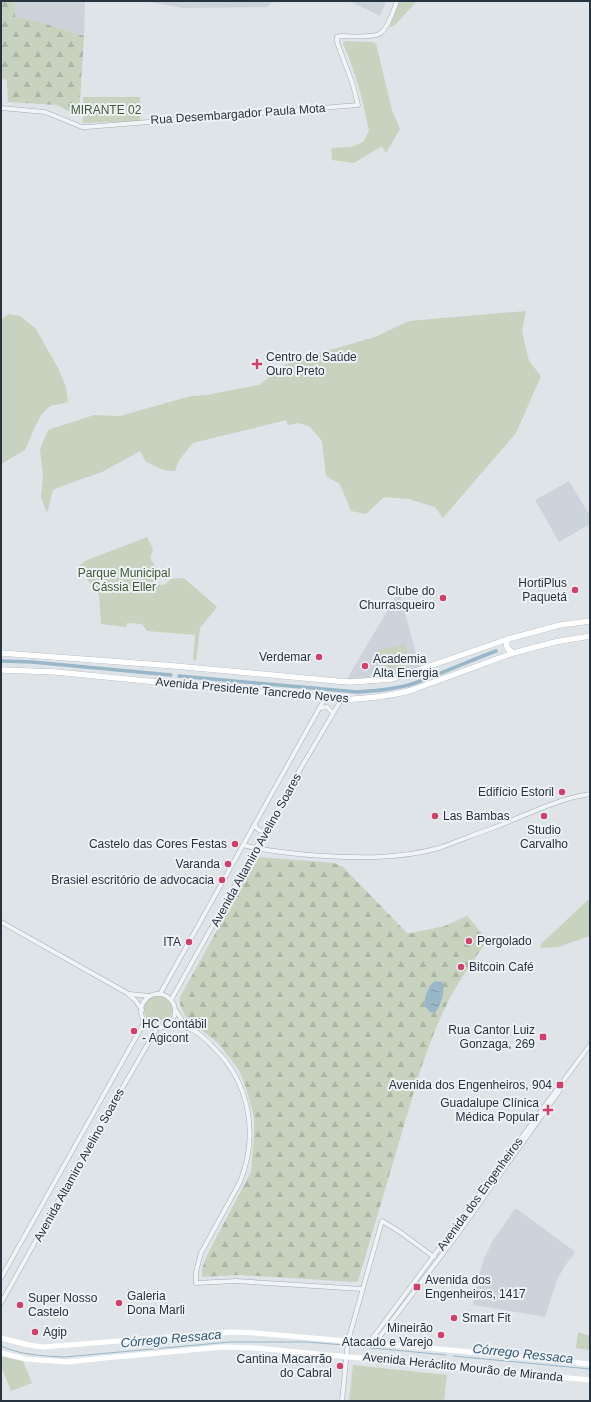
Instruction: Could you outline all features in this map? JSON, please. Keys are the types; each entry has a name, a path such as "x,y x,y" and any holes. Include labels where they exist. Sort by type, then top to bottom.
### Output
{"main road":[{"name":"Avenida Presidente Tancredo Neves","path":"1,653 175,666 351,682 392,679 508,639 560,625 590,621"},
{"name":"Avenida Presidente Tancredo Neves","path":"1,670 56,672 341,700 376,698 396,695 412,690 513,653 555,642 590,636"},
{"path":"508,639 506,643 507,647 513,653"},
{"path":"498,643 504,647 504,656"},
{"name":"Avenida Heráclito Mourão de Miranda","path":"1,1338 43,1347 232,1332 372,1343 590,1364"},
{"name":"Avenida Heráclito Mourão de Miranda","path":"1,1353 26,1359 67,1362 232,1347 346,1354 590,1380"}],"street":[{"name":"Rua Desembargador Paula Mota","path":"1,108 44,112 82,127 87,127 358,105 353,85 336,42 337,37 371,36 378,34 388,22 396,1"},
{"name":"Avenida Altamiro Avelino Soares","path":"160,994 325,698"},
{"name":"Avenida Altamiro Avelino Soares","path":"172,1000 295,778 341,700"},
{"path":"320,708 327,707 333,713"},
{"path":"243,845 277,852 338,857 368,858 414,853 438,848 567,799 590,794"},
{"path":"255,824 258,830 267,830"},
{"path":"1,922 127,993 136,1001 142,1010"},
{"path":"127,993 138,996 160,994 172,1000 176,1011 187,1028"},
{"path":"150,996 144,1002 142,1016 145,1021 152,1026 157,1028 168,1024 173,1020 176,1011"},
{"name":"Avenida Altamiro Avelino Soares","path":"1,1278 145,1021"},
{"path":"168,1024 187,1028 206,1040 225,1059 241,1084 249,1117 250,1137 244,1173 201,1253 196,1272 196,1283 236,1281 362,1289"},
{"name":"Avenida Altamiro Avelino Soares","path":"1,1303 157,1028"},
{"name":"Avenida dos Engenheiros","path":"372,1343 416,1280 590,1045"},
{"name":"Avenida dos Engenheiros","path":"372,1343 454,1239 590,1049"},
{"path":"342,1401 348,1342 382,1221 400,1232 434,1257"},
{"path":"410,1296 409,1292 416,1280"},
{"path":"2,1291 5,1296"}],"shaded area":[{"path":"15,1 85,1 84,36 33,20 15,17"},
{"path":"145,1 274,1 267,7 183,8"},
{"path":"349,1 386,1 380,16"},
{"path":"569,481 590,516 590,524 559,542 535,500"},
{"path":"399,591 420,668 387,677 347,679"},
{"path":"515,1209 575,1253 564,1267 557,1280 545,1317 474,1305 473,1303 484,1259 492,1242"}],"green space":[{"path":"1,1 15,1 15,17 33,20 84,36 79,117 57,105 8,102 7,80 1,79"},
{"path":"398,1 419,1 416,2 395,25 390,27"},
{"path":"345,41 372,42 376,44 392,110 400,129 386,153 382,146 354,163 332,160 331,148 351,147 363,142 369,131 359,87 343,44"},
{"name":"MIRANTE 02","path":"83,97 140,97 140,121 83,123"},
{"path":"526,311 522,331 529,361 541,376 516,433 443,518 435,507 409,499 384,497 366,514 351,511 340,484 326,476 322,441 310,427 299,423 288,425 286,420 193,443 179,460 175,471 163,470 146,462 140,451 102,472 53,490 47,513 41,497 43,477 40,449 48,430 94,415 120,416 191,396 206,395 259,385 284,365 375,337 409,321"},
{"path":"9,314 20,316 36,329 58,368 66,387 68,402 50,406 41,415 25,450 1,464 1,319"},
{"name":"Parque Municipal Cássia Eller","path":"147,537 153,549 150,558 157,569 153,575 156,583 159,585 164,585 171,579 184,578 217,607 200,628 196,661 193,660 195,635 147,631 142,624 127,623 126,627 101,624 99,595 78,567 85,561"},
{"path":"405,644 412,665 397,669 396,667 385,671 378,650"},
{"path":"257,858 334,863 343,867 407,933 445,926 467,916 487,941 456,988 432,1037 420,1071 358,1281 354,1282 240,1275 202,1277 202,1269 208,1253 251,1172 254,1117 239,1070 218,1043 186,1018 180,1004 180,997"},
{"path":"590,898 590,936 558,947 542,948 540,946 541,944"},
{"path":"158,996 168,1000 172,1010 168,1020 158,1024 148,1020 144,1010 148,1000"},
{"path":"578,1332 590,1336 590,1350 576,1348"},
{"path":"1,1356 23,1361 32,1383 11,1391 1,1366"},
{"path":"353,1365 447,1375 444,1401 349,1401"}],"water":[{"path":"435,981 442,982 443,993 441,1003 434,1013 430,1012 424,1005 427,992"}],"waterway":[{"path":"179,676 357,692 372,691 415,683 496,651"},
{"path":"1,661 32,662 171,675"},
{"name":"Córrego Ressaca","path":"1,1346 24,1353 64,1357 230,1342 306,1342 344,1345"},
{"name":"Córrego Ressaca","path":"351,1346 446,1355"},
{"name":"Córrego Ressaca","path":"453,1356 590,1369"}],"place":[{"name":"Centro de Saúde Ouro Preto","path":"257,364"},
{"name":"HortiPlus Paquetá","path":"575,590"},
{"name":"Clube do Churrasqueiro","path":"443,598"},
{"name":"Verdemar","path":"319,657"},
{"name":"Academia Alta Energia","path":"365,666"},
{"name":"Edifício Estoril","path":"562,792"},
{"name":"Las Bambas","path":"435,816"},
{"name":"Studio Carvalho","path":"544,816"},
{"name":"Castelo das Cores Festas","path":"235,844"},
{"name":"Varanda","path":"228,864"},
{"name":"Brasiel escritório de advocacia","path":"222,880"},
{"name":"Pergolado","path":"469,941"},
{"name":"ITA","path":"189,942"},
{"name":"Bitcoin Café","path":"461,967"},
{"name":"HC Contábil - Agicont","path":"134,1031"},
{"name":"Rua Cantor Luiz Gonzaga, 269","path":"543,1037"},
{"name":"Avenida dos Engenheiros, 904","path":"560,1085"},
{"name":"Guadalupe Clínica Médica Popular","path":"548,1110"},
{"name":"Avenida dos Engenheiros, 1417","path":"417,1287"},
{"name":"Galeria Dona Marli","path":"119,1303"},
{"name":"Super Nosso Castelo","path":"20,1305"},
{"name":"Smart Fit","path":"454,1318"},
{"name":"Agip","path":"35,1332"},
{"name":"Mineirão Atacado e Varejo","path":"441,1335"},
{"name":"Cantina Macarrão do Cabral","path":"340,1366"}]}
